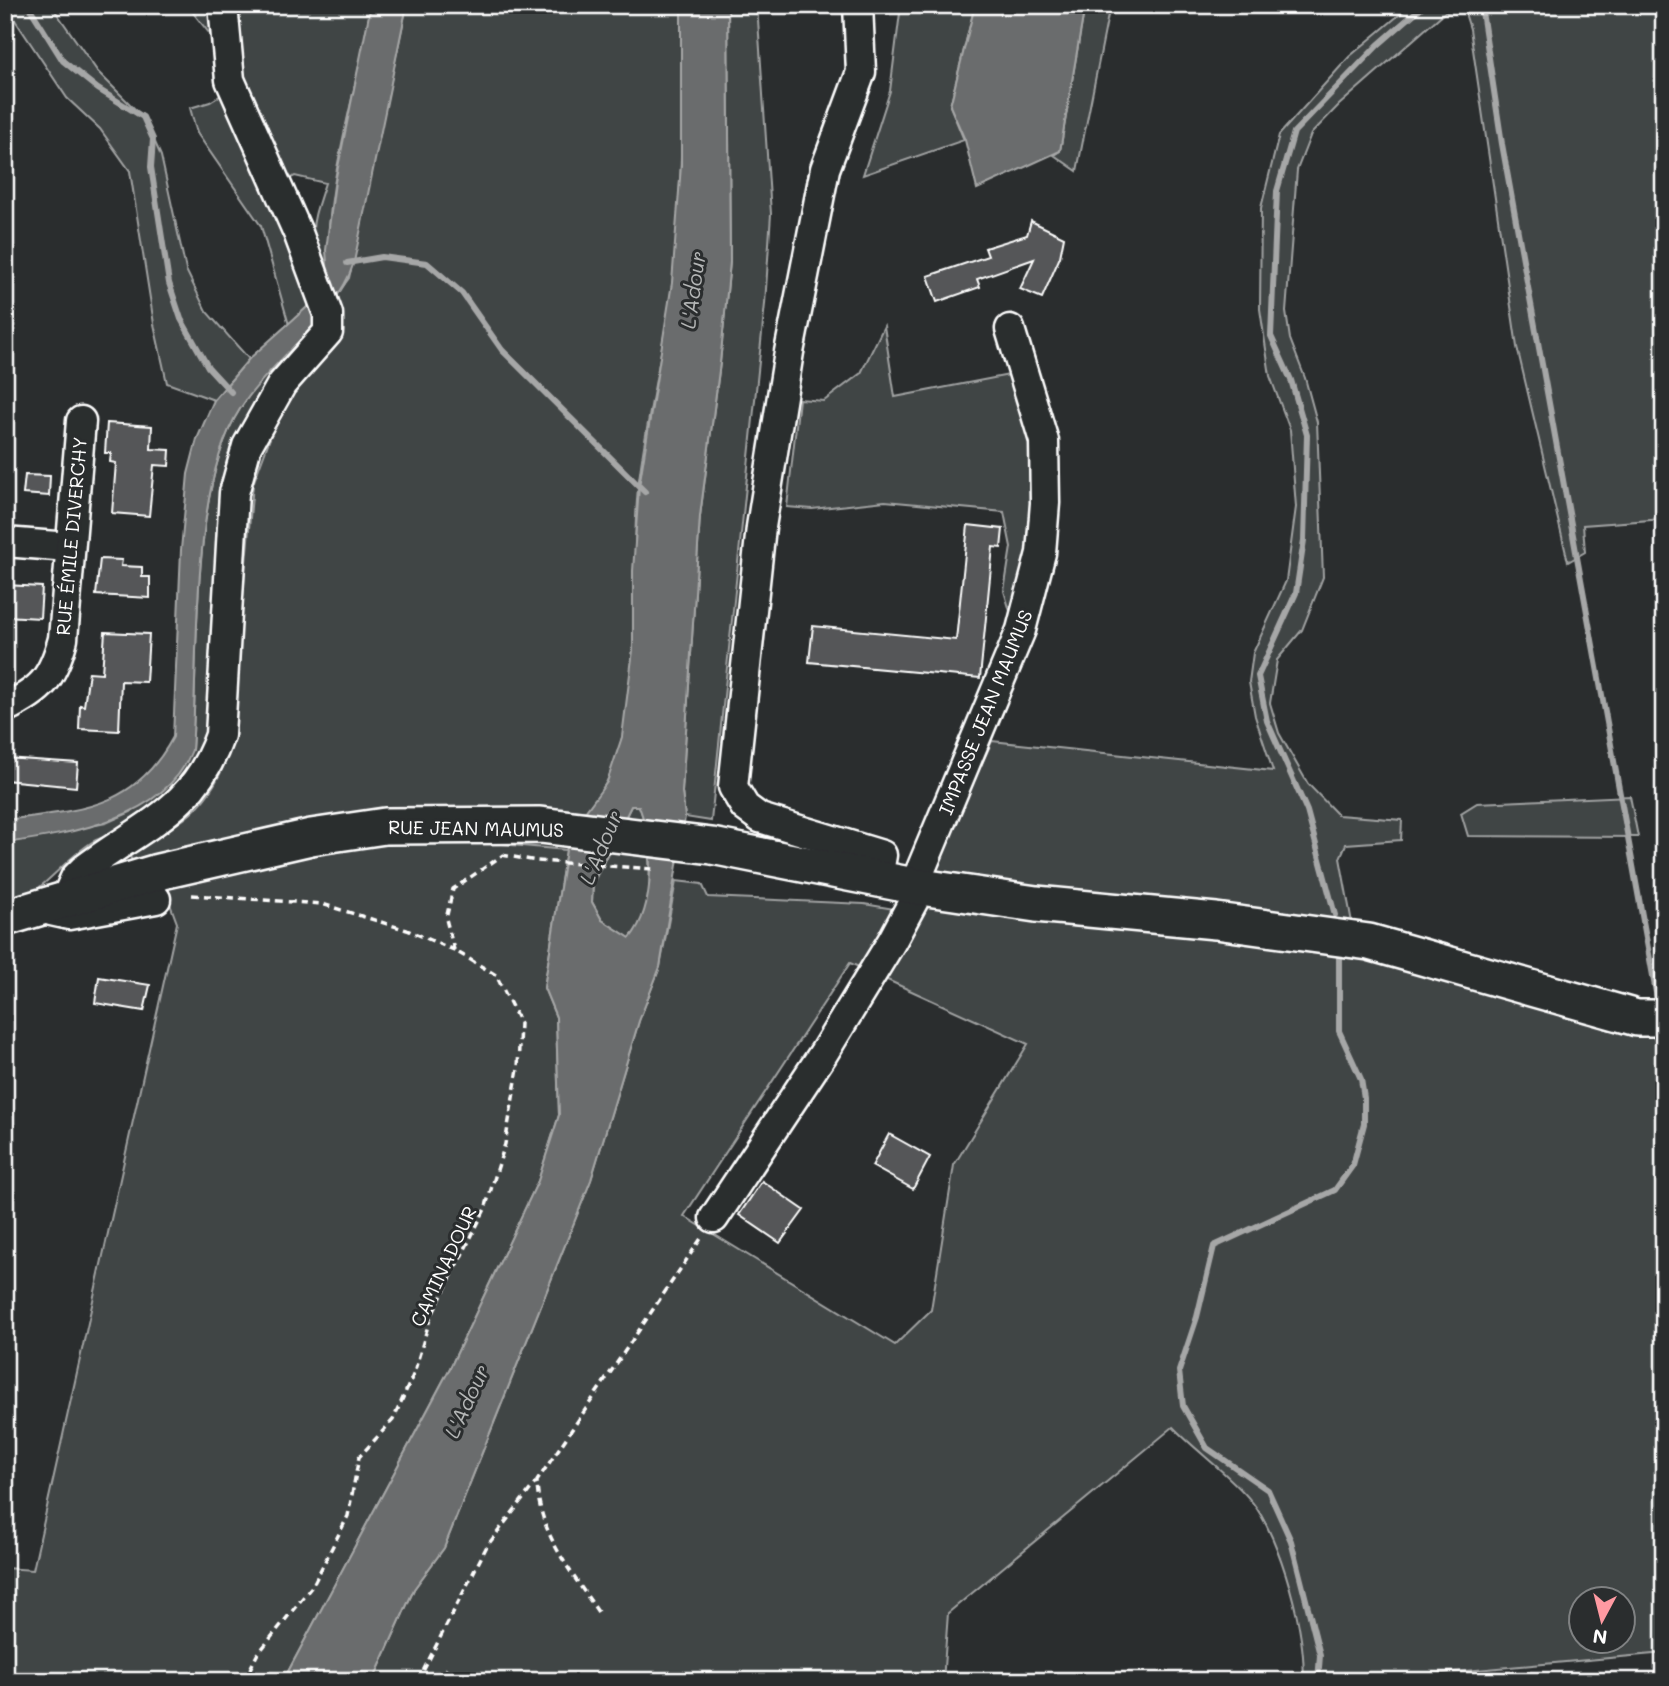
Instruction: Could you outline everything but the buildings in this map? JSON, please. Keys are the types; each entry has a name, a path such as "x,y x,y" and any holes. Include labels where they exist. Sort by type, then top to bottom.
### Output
{"main road":[{"name":"RUE JEAN MAUMUS","path":"5,918 159,872 323,835 385,826 540,825 712,846 918,886 1036,904 1216,921 1368,942 1637,1018 1664,1018"}],"street":[{"path":"156,899 69,915 52,903 83,870 180,803 200,781 211,762 221,723 234,494 247,446 282,384 328,332 324,303 298,233 230,80 223,5"},
{"path":"858,5 862,72 825,169 782,392 761,527 733,787 745,807 760,818 882,855 878,878"},
{"name":"IMPASSE JEAN MAUMUS","path":"714,1218 823,1054 892,941 918,886 1021,630 1041,553 1045,503 1044,441 1010,329"},
{"name":"RUE ÉMILE DIVERCHY","path":"5,708 34,694 55,668 63,639 81,421"},
{"path":"5,542 69,547"}],"path":[{"path":"454,950 446,919 453,889 503,855"},
{"path":"537,861 662,870"},
{"name":"CAMINADOUR","path":"156,899 174,894 322,904 407,930 454,950 496,975 520,1023 518,1069 505,1144 485,1209 430,1319 414,1373 393,1420 359,1457 348,1516 313,1585 257,1655 244,1681"},
{"path":"418,1681 487,1546 537,1481 714,1218"},
{"path":"537,1481 537,1503 548,1538 598,1612"}],"shaded area":[{"path":"5,5 51,5 98,72 145,119 161,156 186,270 206,311 249,359 214,400 167,383 154,324 130,171 100,129 67,98"},
{"path":"187,5 371,5 336,175 328,244 328,278 313,231 325,183 295,176 266,190 316,299 289,325 261,226 197,133 190,108 210,102 237,85 224,52"},
{"path":"407,5 681,5 681,145 676,250 638,488 631,677 627,715 619,750 605,785 586,811 134,864 129,855 135,849 184,819 206,797 229,752 253,484 282,406 330,304 349,278"},
{"path":"728,5 757,5 771,214 765,304 711,821 685,817 682,792 700,516 730,262"},
{"path":"901,5 975,5 950,106 964,140 863,175 890,91"},
{"path":"1085,5 1110,5 1077,171 1054,155 1060,151"},
{"path":"1411,5 1664,5 1664,519 1583,525 1585,552 1568,562 1517,347 1470,29 1464,10 1445,12 1339,105 1311,134 1297,170 1286,312 1290,339 1305,378 1317,422 1323,577 1302,630 1277,660 1270,703 1279,733 1308,784 1338,815 1402,820 1401,840 1346,844 1340,858 1353,928 931,876 992,741 1273,771 1255,716 1249,682 1253,653 1286,581 1296,507 1290,430 1270,376 1260,309 1261,208 1279,135 1349,57"},
{"path":"320,315 316,331 253,416 212,723 198,757 178,786 152,811 121,831 96,840 73,856 31,894 5,906 5,843 106,823 131,812 192,750 200,574 212,482 224,442 248,396"},
{"path":"884,326 895,397 1030,371 1046,409 1032,619 1010,611 1004,591 1011,547 1004,512 885,501 812,509 787,507 799,399 824,401 861,373"},
{"path":"1630,796 1638,837 1468,836 1461,813 1477,803"},
{"path":"631,806 639,806 646,831 649,895 643,920 630,938 602,920 592,902 593,883"},
{"path":"469,841 566,850 544,988 556,1017 559,1115 538,1181 450,1368 283,1681 5,1681 5,1568 33,1570 177,923 162,882 372,842"},
{"path":"676,881 702,884 708,897 864,904 918,913 930,900 1324,944 1664,1035 1664,1653 1355,1681 1327,1677 1326,1681 1303,1681 1301,1640 1290,1588 1282,1562 1262,1518 1235,1483 1173,1427 948,1613 943,1681 458,1681 446,1669 443,1681 373,1681 414,1589 444,1548 591,1180 639,1021 660,967","holes":["850,963 1028,1044 954,1165 931,1310 895,1345 684,1216"]}],"water":[{"path":"371,5 407,5 354,262 334,301 253,391 240,409 224,442 212,482 200,573 192,750 179,773 161,792 139,807 86,828 5,843 5,820 80,809 122,793 141,779 158,761 173,737 181,550 188,474 197,439 214,400 249,359 316,299 328,278 326,250 335,182"},
{"name":"L'Adour","path":"681,5 728,5 730,262 700,516 682,792 685,817 660,967 639,1021 591,1180 444,1548 414,1589 373,1681 283,1681 450,1368 538,1181 559,1115 556,1017 544,988 566,850 586,811 607,782 622,737 633,650 633,571 639,487 672,283 681,165","holes":["631,806 639,806 648,838 650,874 644,909 630,938 602,920 592,902 593,883"]},
{"path":"975,5 1085,5 1060,151 977,189 965,140 950,106"}],"waterway":[{"path":"28,5 63,61 98,89 143,117 153,139 151,167 169,283 181,319 208,367 231,392"},
{"path":"1335,915 1307,811 1267,721 1258,676 1296,593 1304,540 1307,435 1291,380 1271,336 1277,191 1294,132 1378,45 1424,5"},
{"path":"1481,5 1502,144 1657,998"},
{"path":"347,263 382,257 427,263 462,293 502,350 645,492"},
{"path":"1318,1681 1320,1655 1291,1541 1268,1490 1207,1448 1183,1406 1179,1371 1197,1317 1214,1246 1335,1190 1353,1165 1364,1124 1364,1098 1361,1079 1339,1031 1339,958"}]}
